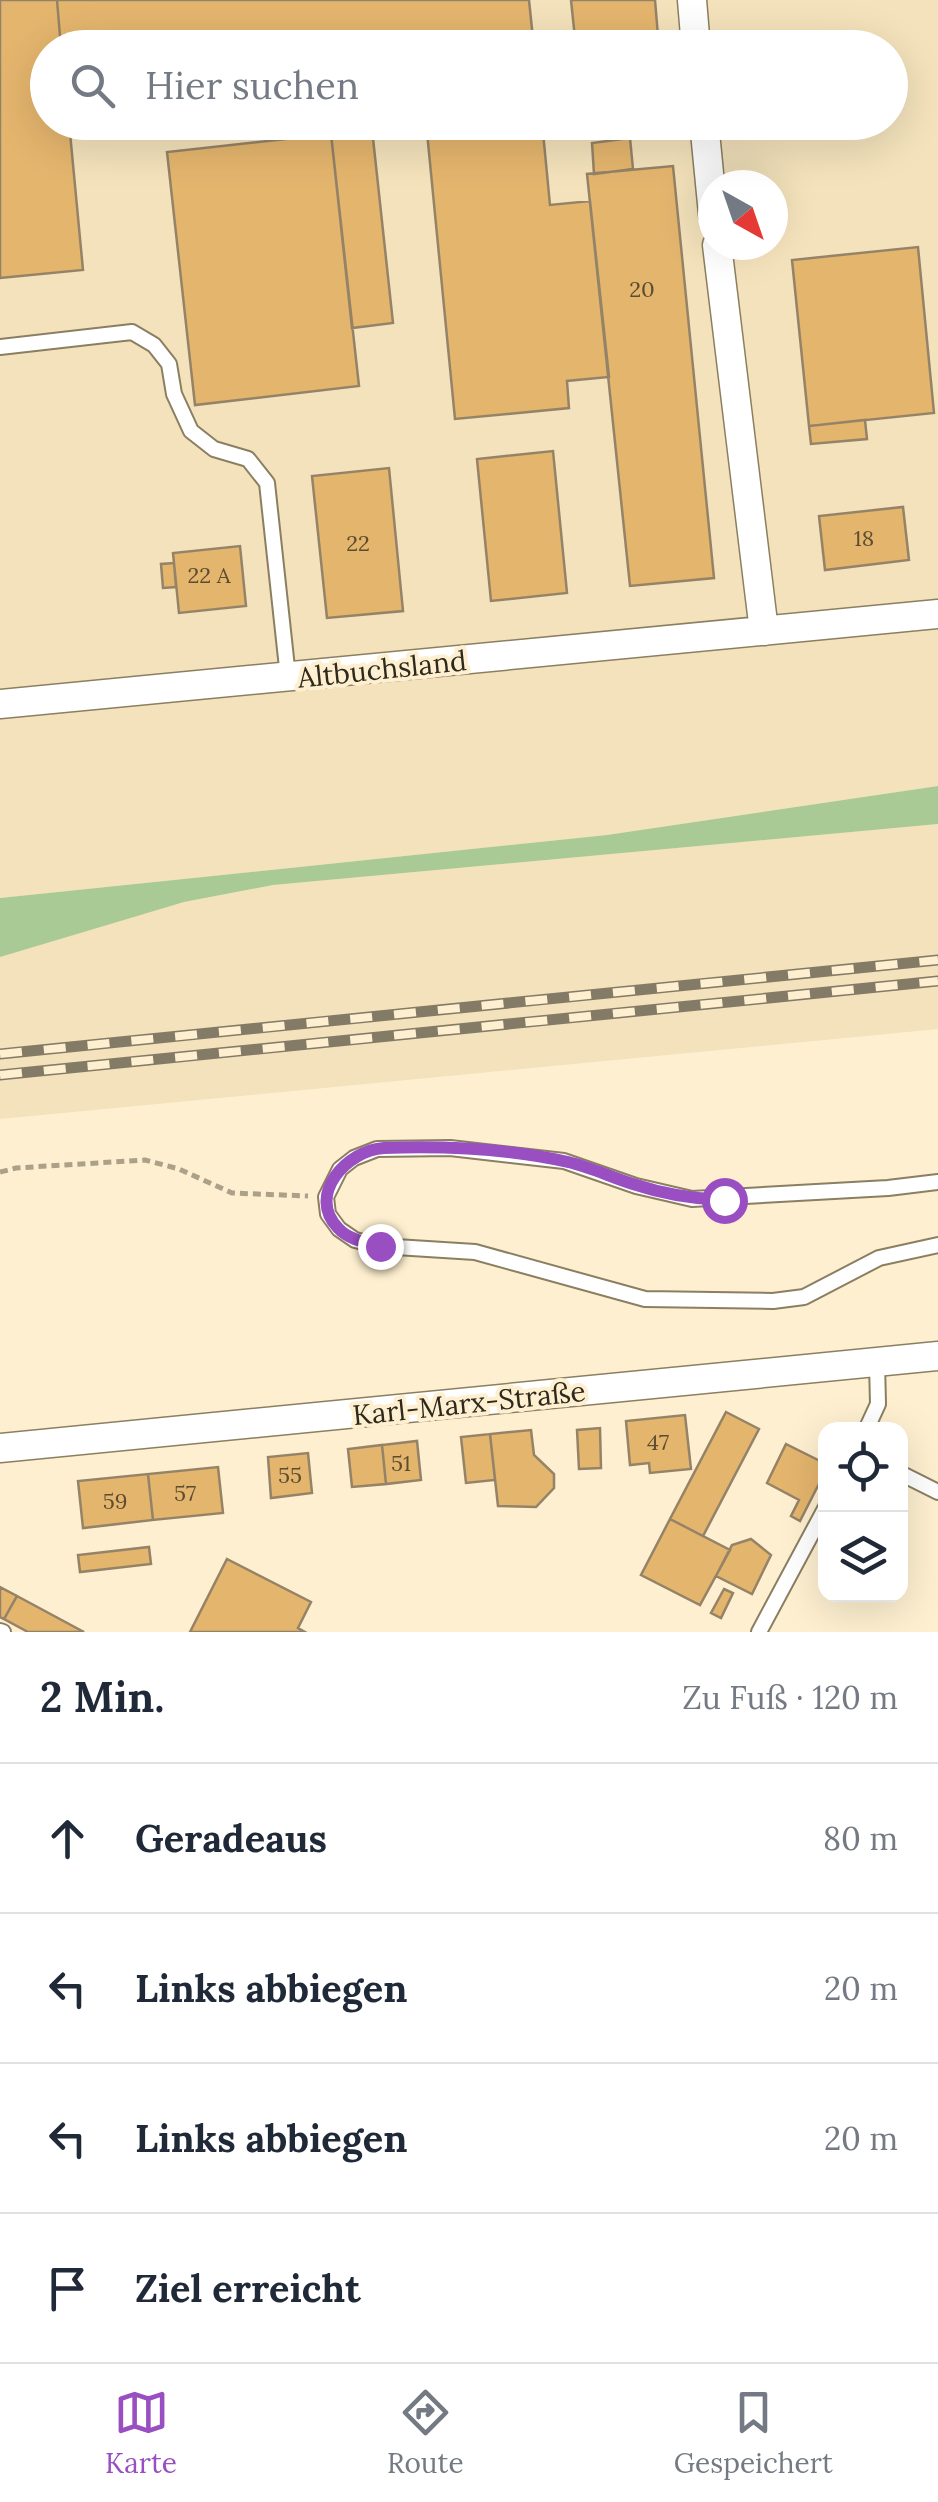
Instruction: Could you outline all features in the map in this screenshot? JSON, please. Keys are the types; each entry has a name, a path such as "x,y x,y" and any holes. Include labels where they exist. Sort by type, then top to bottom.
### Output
{"street":[{"path":"692,0 694,30"},
{"path":"706,140 709,170"},
{"path":"718,260 764,632"},
{"name":"Altbuchsland","path":"0,704 938,614"},
{"name":"Karl-Marx-Straße","path":"0,1448 938,1356"}],"lane":[{"path":"0,347 132,332 154,344 169,364 174,394 191,432 214,449 248,459 267,483 288,678"},
{"path":"938,1182 692,1199 636,1186 564,1161 450,1148 377,1148 340,1169 326,1197 328,1214 338,1230 355,1240 380,1246 475,1252 645,1298 757,1301 804,1297 879,1258 938,1245"},
{"path":"870,1422 878,1404 877,1363"},
{"path":"908,1477 938,1492"},
{"path":"760,1632 823,1512"}],"path":[{"path":"0,1172 146,1160 179,1169 232,1193 326,1197"}],"shaded area":[{"path":"0,0 938,0 938,786 607,835 0,898"},
{"path":"938,824 938,1029 0,1119 0,957 62,937 184,902 273,885"}],"green space":[{"path":"938,786 938,824 273,885 184,902 0,957 0,898 607,835"}],"building":[{"path":"0,0 57,0 60,30 30,30 30,140 71,140 83,270 0,278"},
{"path":"57,0 529,0 532,30 60,30"},
{"path":"571,0 655,0 658,30 574,30"},
{"path":"276,140 332,140 359,386 195,405 167,152"},
{"path":"332,140 373,140 393,323 352,328"},
{"path":"428,140 544,140 550,205 590,201 609,377 567,381 569,408 455,419"},
{"path":"630,140 633,169 594,174 592,143"},
{"path":"673,166 714,578 630,586 587,174"},
{"path":"918,247 934,413 809,426 792,260"},
{"path":"865,420 867,439 811,444 809,426"},
{"path":"553,451 567,593 491,601 477,459"},
{"path":"389,468 403,611 327,618 312,476"},
{"path":"903,507 909,560 825,570 819,516"},
{"path":"240,546 246,606 179,613 173,553"},
{"path":"174,563 176,587 163,588 161,564"},
{"path":"726,1412 759,1429 703,1536 670,1519"},
{"path":"685,1415 691,1469 650,1473 649,1463 630,1465 626,1421"},
{"path":"600,1428 601,1468 579,1469 577,1430"},
{"path":"531,1430 534,1455 554,1474 554,1488 536,1507 498,1506 490,1434"},
{"path":"490,1434 495,1480 466,1483 461,1437"},
{"path":"417,1441 421,1480 386,1484 382,1445"},
{"path":"786,1444 818,1460 818,1486 800,1521 791,1516 799,1500 767,1483"},
{"path":"382,1445 386,1484 352,1487 348,1449"},
{"path":"308,1453 312,1493 271,1498 268,1457"},
{"path":"218,1467 223,1513 153,1520 148,1474"},
{"path":"148,1474 153,1520 83,1528 78,1481"},
{"path":"670,1519 730,1550 700,1605 641,1575"},
{"path":"751,1539 771,1555 752,1594 716,1576 732,1545"},
{"path":"149,1547 151,1564 80,1572 78,1555"},
{"path":"227,1559 311,1602 298,1628 305,1632 190,1632"},
{"path":"0,1587 17,1596 4,1619 0,1617"},
{"path":"724,1589 733,1593 721,1618 711,1613"},
{"path":"17,1596 84,1632 28,1632 4,1619"}],"railway":[{"path":"0,1054 938,960"},
{"path":"0,1075 938,981"}],"route":[{"path":"380,1246 355,1240 338,1230 328,1214 326,1197 340,1169 377,1148 450,1148 564,1161 636,1186 692,1199 724,1200"}]}
